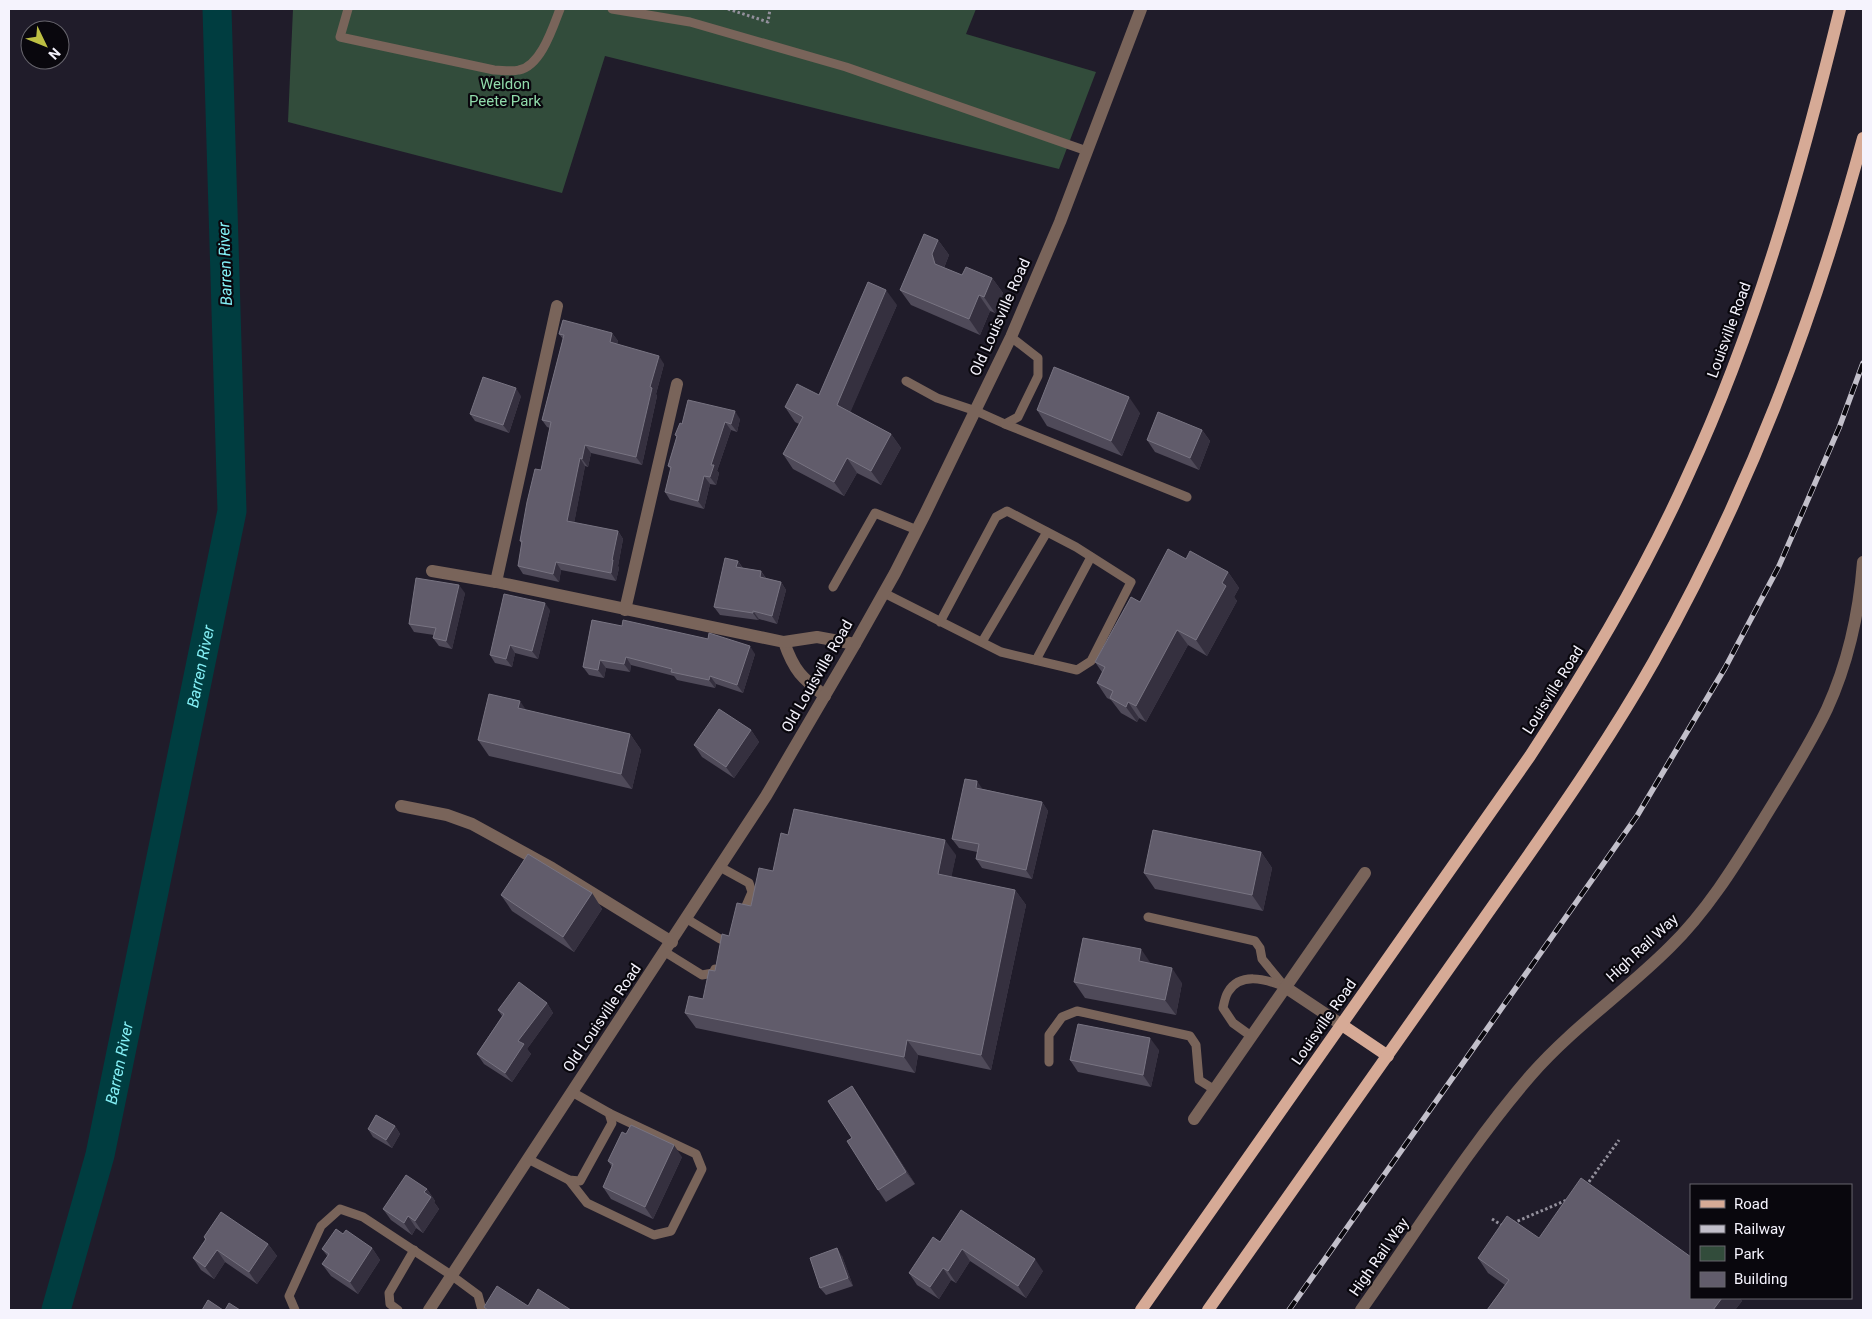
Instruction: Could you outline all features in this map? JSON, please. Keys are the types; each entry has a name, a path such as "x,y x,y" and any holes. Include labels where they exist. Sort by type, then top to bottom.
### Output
{"main road":[{"name":"Louisville Road","path":"1141,1310 1492,811 1558,712 1615,619 1665,523 1692,466 1731,374 1768,271 1799,167 1840,9"},
{"path":"1208,1310 1584,775 1622,715 1684,606 1739,493 1788,376 1826,267 1863,138"},
{"path":"1342,1025 1388,1056"}],"street":[{"name":"Old Louisville Road","path":"429,1310 766,796 884,593 917,530 1011,337 1060,222 1141,9"},
{"path":"496,582 557,306"},
{"path":"625,610 677,384"},
{"name":"High Rail Way","path":"1361,1310 1475,1146 1514,1096 1572,1033 1671,946 1705,907 1721,885 1797,763 1827,709 1838,681 1855,625 1863,562"},
{"path":"432,571 496,582 784,642 817,637 855,644"},
{"path":"784,642 791,663 804,680 825,696"},
{"path":"401,806 447,815 472,824 552,868 668,947"},
{"path":"1194,1119 1365,873"},
{"path":"1285,987 1342,1025"}],"lane":[{"path":"348,9 340,37 494,70 520,70 534,62 545,46 560,9"},
{"path":"612,9 690,22 846,67 1087,151"},
{"path":"1005,424 1018,417 1038,376 1038,358 1011,337"},
{"path":"906,381 937,398 976,411 1187,497"},
{"path":"884,593 940,622 1001,652 1077,670 1091,661 1131,582 1091,557 1007,511 996,517 940,622"},
{"path":"833,587 875,513 917,530"},
{"path":"982,642 1046,532"},
{"path":"1036,660 1091,557"},
{"path":"687,919 720,939 732,937 752,892 749,884 742,878 720,867"},
{"path":"1148,917 1255,941 1260,948 1262,959 1285,987"},
{"path":"668,947 702,975 713,973 718,965"},
{"path":"1251,1036 1232,1023 1223,1008 1228,991 1244,979 1266,979 1285,987"},
{"path":"1048,1062 1049,1035 1062,1017 1077,1011 1190,1036 1196,1045 1199,1080 1215,1090"},
{"path":"569,1180 587,1203 654,1235 671,1231 702,1169 696,1154 609,1113 572,1092"},
{"path":"528,1159 569,1180 580,1181 612,1123 609,1113"},
{"path":"295,1310 289,1296 321,1226 340,1209 363,1217 478,1295 482,1310"},
{"path":"398,1310 390,1304 389,1293 414,1250"}],"path":[{"path":"728,9 768,22 770,9"},
{"path":"1580,1191 1586,1186 1619,1140"},
{"path":"1492,1219 1504,1226 1568,1200 1574,1195"}],"green space":[{"name":"Weldon Peete Park","path":"293,9 976,9 966,34 1096,72 1059,169 605,56 562,193 288,122"}],"building":[{"path":"924,234 938,240 932,254 935,264 962,275 966,267 992,278 984,297 979,295 969,319 900,290"},
{"path":"868,282 886,290 837,405 891,434 871,471 847,458 834,482 783,454 803,417 785,407 797,384 819,395"},
{"path":"563,320 612,333 610,342 659,356 650,387 652,388 636,457 585,445 582,459 580,458 567,521 618,531 611,573 556,562 553,574 518,566 522,541 520,541 527,502 535,469 541,470 551,422 542,420 564,335 559,334"},
{"path":"1054,367 1129,397 1111,441 1037,410"},
{"path":"483,377 516,388 503,425 470,414"},
{"path":"688,400 735,411 731,424 725,422 711,465 714,465 710,477 704,476 698,501 665,492 671,467 668,466 677,436 675,435 680,423 682,424"},
{"path":"1158,412 1202,430 1190,458 1147,440"},
{"path":"1168,549 1186,559 1190,551 1228,572 1222,583 1226,586 1196,640 1177,630 1136,706 1128,702 1126,707 1110,698 1113,691 1097,683 1105,667 1095,662 1131,597 1140,602"},
{"path":"725,558 738,561 736,567 761,571 760,577 781,582 772,616 753,611 753,613 714,607"},
{"path":"416,578 459,585 446,641 433,638 436,628 409,624"},
{"path":"504,594 545,603 532,651 510,645 506,659 490,655"},
{"path":"592,620 622,626 623,620 708,639 709,633 750,646 737,685 710,676 709,680 671,672 672,669 626,657 624,664 600,660 598,670 583,667"},
{"path":"489,694 520,701 518,708 630,734 621,774 478,740"},
{"path":"719,709 751,730 726,767 694,745"},
{"path":"965,779 977,781 976,788 1042,802 1026,870 976,859 979,844 952,839"},
{"path":"794,809 945,840 938,874 1015,890 981,1055 907,1040 904,1057 685,1013 689,996 703,999 709,970 715,971 722,934 729,936 737,903 751,906 759,868 773,871 781,833 788,835"},
{"path":"1153,830 1261,852 1252,895 1144,873"},
{"path":"528,854 592,893 563,937 501,895"},
{"path":"1083,938 1141,949 1139,961 1172,968 1165,1000 1074,982"},
{"path":"519,982 547,1003 518,1041 524,1044 505,1073 477,1054 504,1014 498,1010"},
{"path":"1078,1024 1150,1038 1143,1075 1070,1060"},
{"path":"852,1086 906,1172 878,1190 847,1141 852,1138 828,1101"},
{"path":"376,1115 395,1126 386,1140 368,1129"},
{"path":"631,1125 674,1145 645,1207 603,1187 613,1164 608,1161 622,1132 626,1134"},
{"path":"406,1175 427,1189 424,1192 431,1197 415,1221 408,1216 404,1223 383,1209"},
{"path":"1581,1178 1690,1256 1690,1299 1721,1299 1713,1310 1487,1310 1509,1280 1478,1258 1507,1216 1539,1238"},
{"path":"961,1210 1035,1259 1018,1286 962,1249 948,1271 943,1268 930,1287 909,1273 933,1237 940,1242"},
{"path":"221,1212 268,1244 249,1272 217,1250 205,1267 193,1258 206,1239 204,1237"},
{"path":"336,1229 343,1234 346,1230 372,1248 350,1282 322,1264 329,1254 322,1249"},
{"path":"837,1248 848,1278 820,1288 810,1258"},
{"path":"497,1286 528,1306 538,1289 571,1310 488,1310 484,1307"},
{"path":"208,1300 223,1310 202,1310"},
{"path":"229,1303 240,1310 225,1310"}],"waterway":[{"name":"Barren River","path":"56,1310 100,1155 232,511 217,9"}],"railway":[{"path":"1289,1310 1637,816 1725,668 1779,566 1839,428 1863,363"}]}
